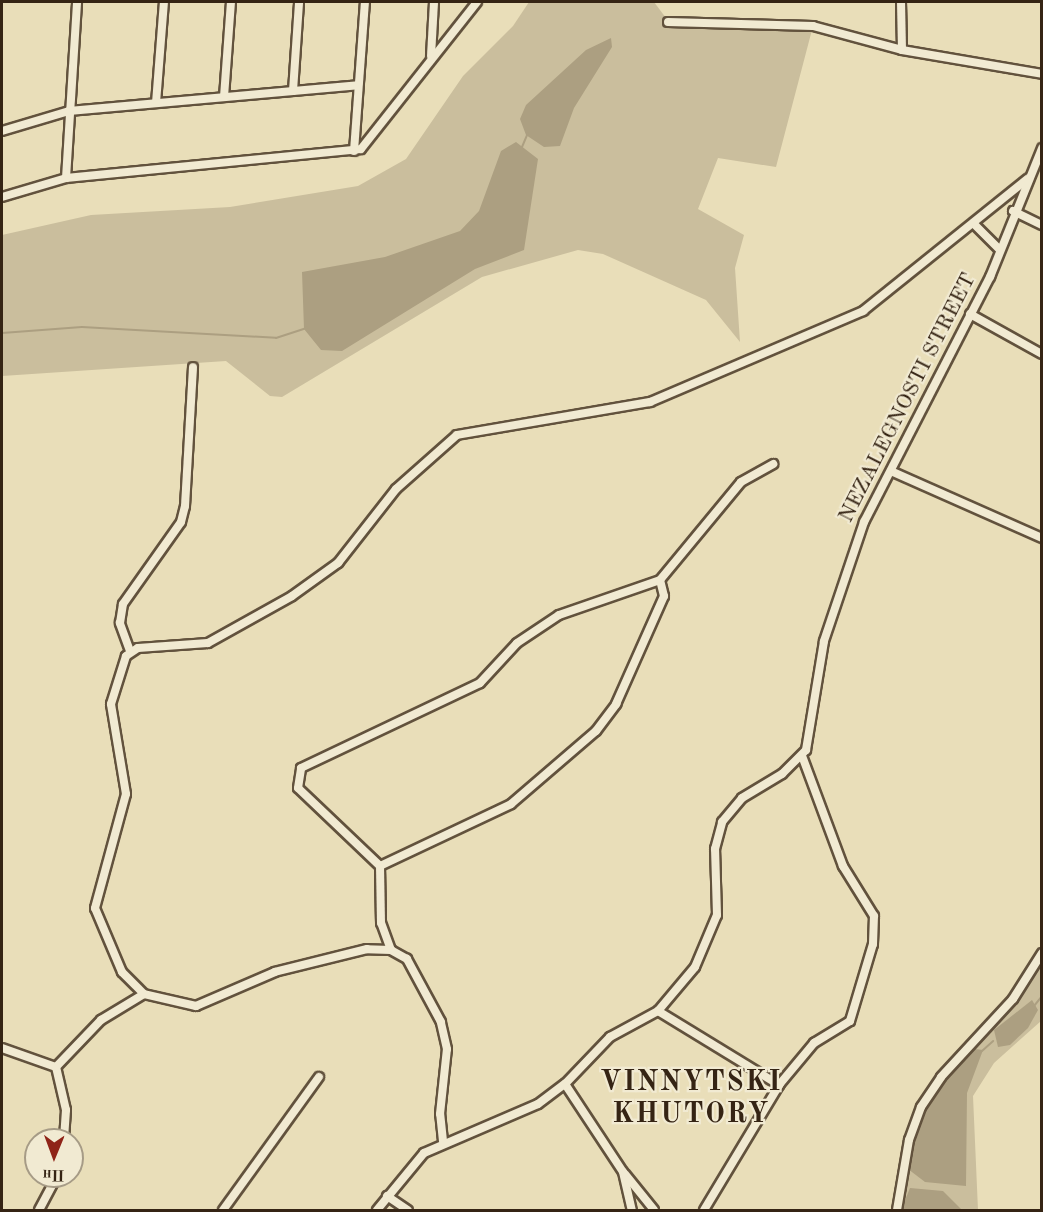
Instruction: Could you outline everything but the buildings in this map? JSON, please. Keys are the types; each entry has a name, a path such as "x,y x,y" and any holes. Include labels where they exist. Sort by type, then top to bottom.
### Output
{"street":[{"path":"66,178 77,2"},
{"path":"156,103 164,2"},
{"path":"224,97 231,2"},
{"path":"293,91 299,2"},
{"path":"354,151 365,2"},
{"path":"431,56 434,2"},
{"path":"2,197 66,178 354,151 366,146 431,56 477,2"},
{"path":"901,2 902,50"},
{"path":"668,22 813,26 902,50 1041,74"},
{"path":"2,131 69,111 358,85"},
{"path":"377,1210 417,1160 443,1141 518,1115 565,1084 610,1037 658,1011 689,976 715,927 715,849 722,822 742,798 802,756 808,745 827,631 864,522 893,472 970,314 1041,148"},
{"path":"130,651 208,643 292,596 338,563 396,489 457,435 611,411 662,398 863,311 975,225 1027,179"},
{"path":"1013,211 1041,225"},
{"path":"975,225 999,249"},
{"path":"970,314 1041,354"},
{"path":"193,368 183,514 123,604 120,623 130,651 111,704 126,794 95,908 123,972 144,994 196,1006 276,972 368,949 391,950 406,959 441,1022 447,1049 440,1114 443,1141"},
{"path":"391,950 381,923 380,866 298,788 301,768 480,683 517,644 559,615 660,580 741,482 772,464"},
{"path":"893,472 1040,534"},
{"path":"380,866 511,804 596,731 616,704 664,596 660,580"},
{"path":"704,1210 779,1085 814,1042 850,1021 876,929 843,866 802,756"},
{"path":"897,1210 909,1140 921,1107 941,1077 1013,999 1041,953"},
{"path":"56,1067 100,1020 144,994"},
{"path":"658,1011 779,1085"},
{"path":"2,1048 56,1067"},
{"path":"56,1067 66,1110 65,1128"},
{"path":"223,1210 319,1077"},
{"path":"565,1084 623,1172 654,1210"},
{"path":"623,1172 632,1210"},
{"path":"39,1210 51,1188"},
{"path":"387,1196 408,1210"}],"shaded area":[{"path":"529,2 654,2 669,22 813,26 776,167 718,158 698,209 744,235 735,268 740,342 706,300 603,254 578,250 482,277 282,397 270,396 226,361 2,376 2,235 91,215 230,207 358,186 406,159 463,76 513,26"},
{"path":"611,38 612,47 574,108 560,146 544,147 526,135 520,119 526,105 586,50"},
{"path":"516,142 538,159 524,250 475,269 342,351 321,350 304,329 302,272 385,257 460,231 479,211 501,151"},
{"path":"1041,953 1041,1021 994,1063 973,1096 978,1210 897,1210 904,1163 928,1096 1013,999"},
{"path":"1032,1000 1038,1010 1028,1028 1010,1045 998,1047 994,1030"},
{"path":"975,1049 983,1050 967,1093 966,1186 925,1182 908,1169 918,1122 938,1089"},
{"path":"910,1188 943,1191 962,1210 901,1210"}],"waterway":[{"path":"522,147 528,133"},
{"path":"2,333 82,327 276,338 307,328"},
{"path":"1034,1006 1042,996"},
{"path":"982,1051 993,1041"}],"district":[{"name":"VINNYTSKI KHUTORY","path":"691,1099"}]}
